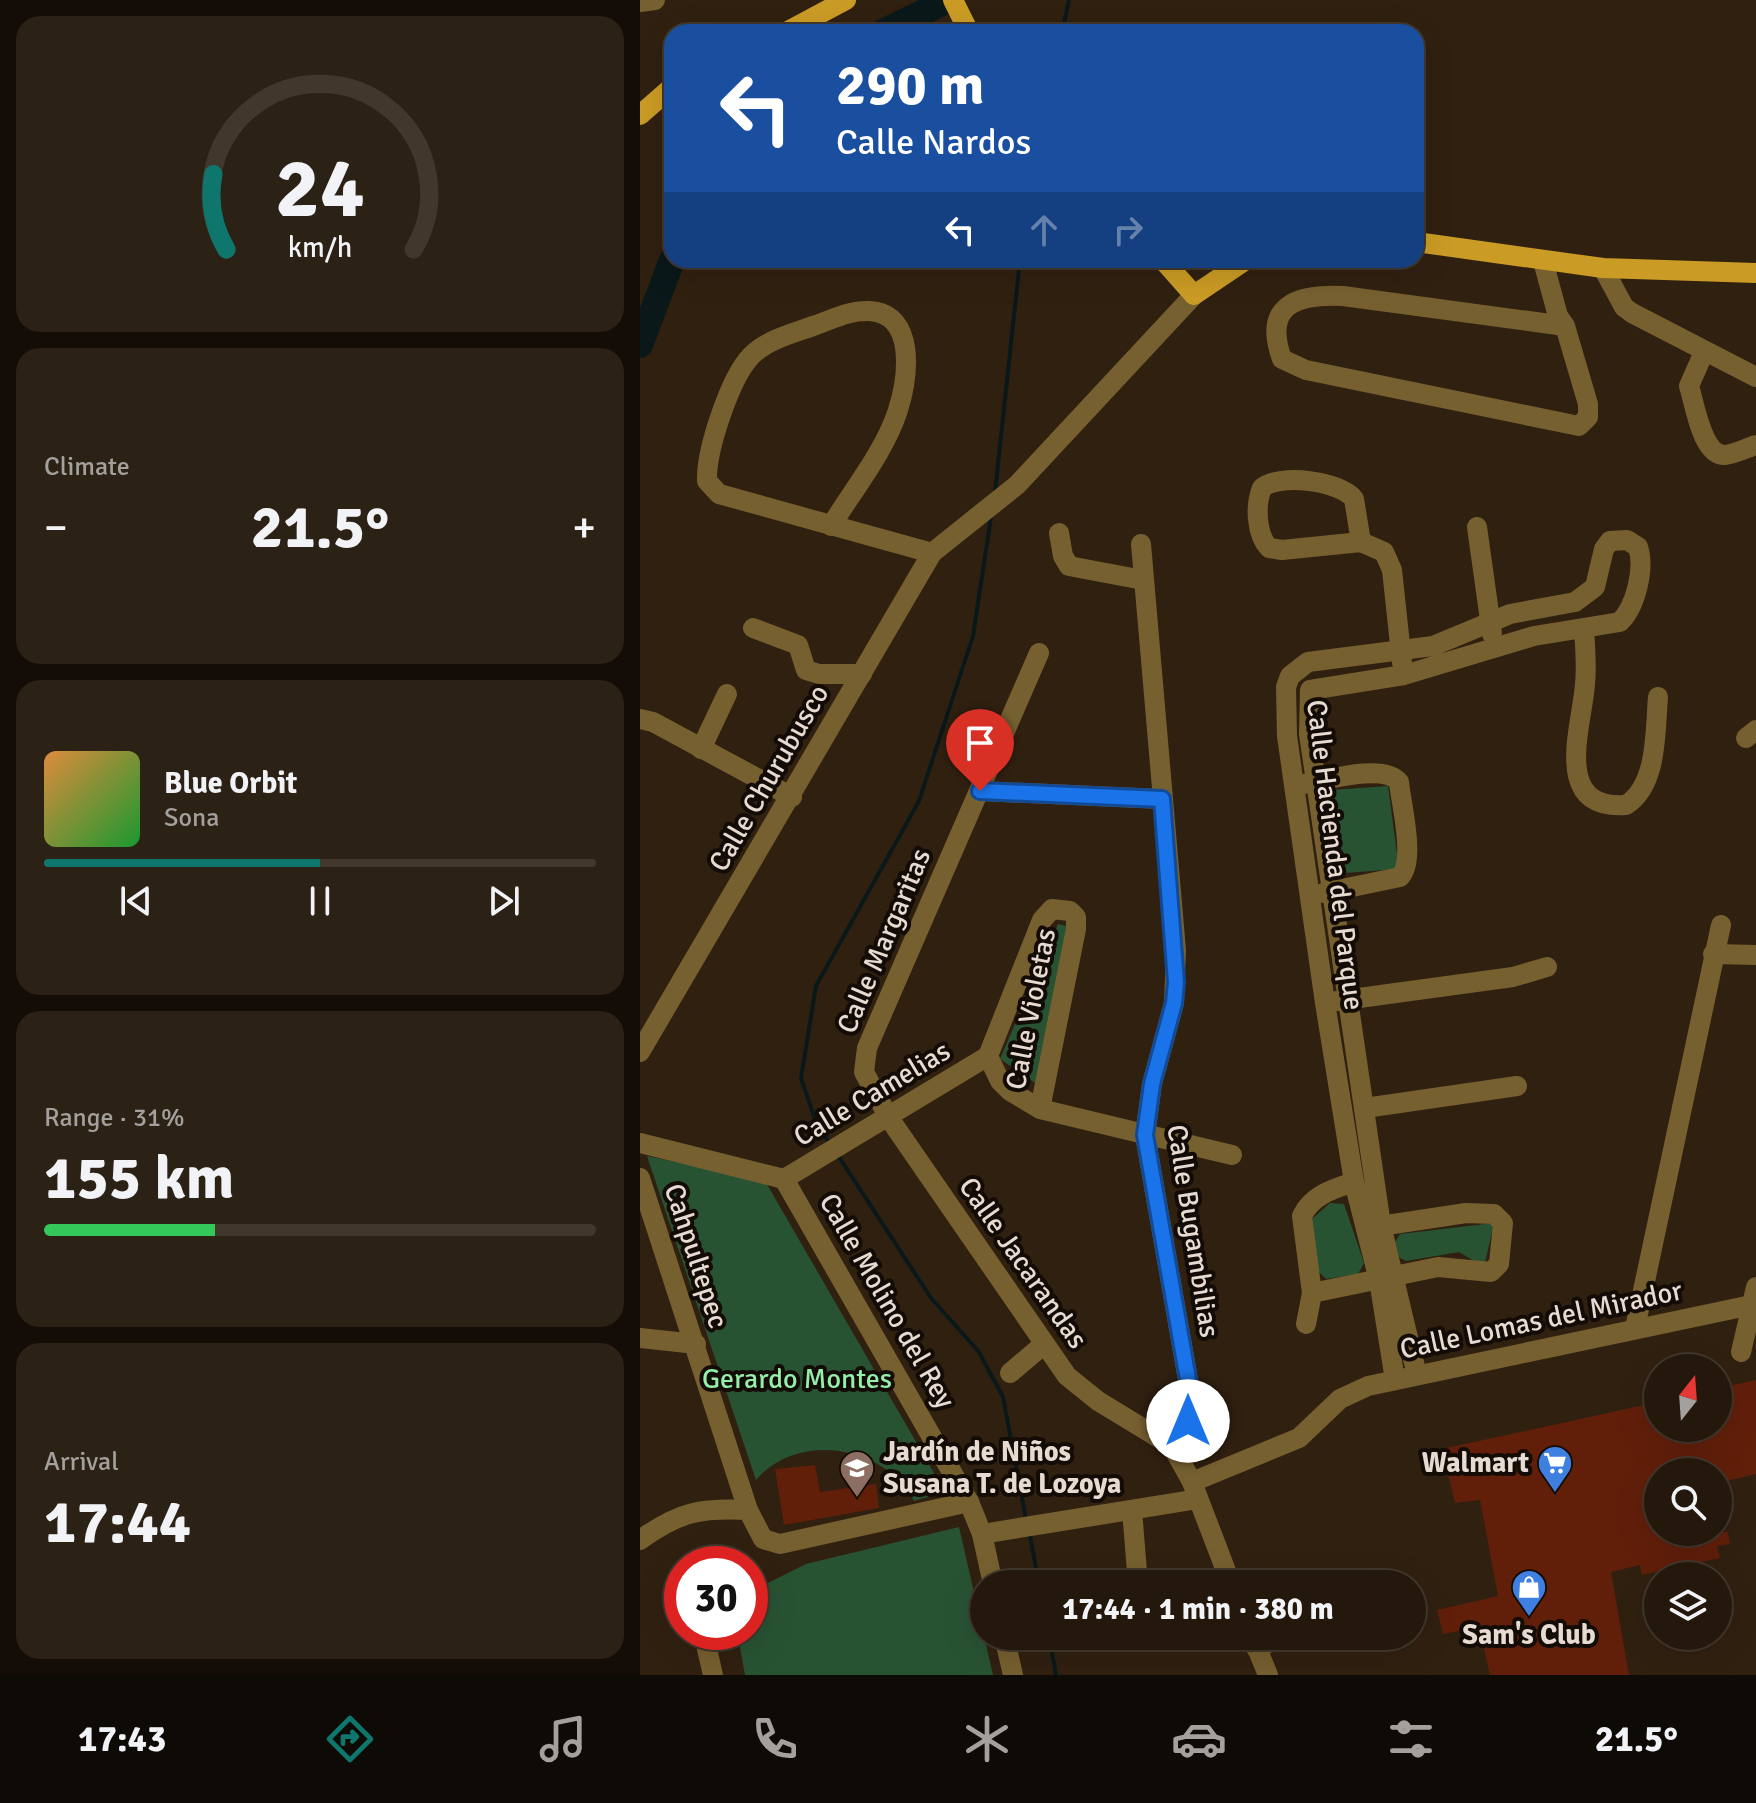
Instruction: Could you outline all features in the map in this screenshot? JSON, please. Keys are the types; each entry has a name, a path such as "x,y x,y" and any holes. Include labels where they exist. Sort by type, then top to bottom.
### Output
{"main road":[{"path":"801,24 846,0"},
{"path":"953,0 965,24"},
{"path":"640,115 664,94"},
{"path":"1424,243 1603,268 1756,273"},
{"path":"1170,268 1194,295 1234,268"}],"street":[{"path":"640,2 655,0"},
{"path":"1550,262 1558,316 1565,326 1590,412 1579,426 1306,370 1282,359 1277,347 1281,314 1288,304 1312,296 1343,296 1565,326"},
{"path":"1603,268 1624,307 1756,377"},
{"name":"Calle Churubusco","path":"640,1052 792,797 932,553 1017,485 1194,295"},
{"path":"831,526 897,410 905,339 892,318 882,313 852,313 762,347 741,368 710,455 707,481 719,494 831,526 932,553"},
{"path":"1704,352 1690,376 1689,386 1708,448 1716,454 1727,455 1756,445"},
{"path":"1361,542 1354,499 1341,487 1275,481 1262,488 1257,508 1262,538 1269,548 1282,550 1361,542 1377,547 1388,559 1404,675"},
{"path":"1477,527 1495,646"},
{"path":"1059,533 1063,556 1069,566 1143,580"},
{"name":"Calle Hacienda del Parque","path":"1619,538 1634,543 1640,554 1640,566 1625,617 1613,625 1495,646 1439,667 1404,675 1310,690 1284,671 1308,662 1433,646 1489,622 1587,597 1595,587 1604,549 1610,541 1619,538"},
{"name":"Calle Bugambilias","path":"1141,544 1176,982 1174,1003 1152,1084 1145,1135 1190,1391 1188,1421 1172,1446"},
{"path":"753,628 798,645 806,670 819,674 862,674"},
{"path":"1584,629 1585,682 1576,759 1584,790 1599,803 1626,805 1642,789 1653,749 1658,697"},
{"name":"Calle Margaritas","path":"889,1118 864,1072 867,1048 1039,653"},
{"name":"Calle Hacienda del Parque","path":"1284,671 1293,786 1354,1182 1373,1226 1417,1375"},
{"name":"Calle Hacienda del Parque","path":"1310,690 1307,717 1365,1108 1373,1226"},
{"path":"701,749 727,694"},
{"path":"640,719 792,797"},
{"path":"1293,786 1384,772 1399,782 1408,857 1405,872 1400,877 1311,895"},
{"path":"980,791 1162,799"},
{"name":"Calle Violetas","path":"988,1056 1042,920 1052,909 1070,911 1076,917 1076,929 1040,1109"},
{"path":"1635,1328 1721,925"},
{"path":"1713,954 1756,955"},
{"path":"1325,1003 1513,977 1547,967"},
{"path":"988,1056 1010,1091 1040,1109 1232,1155"},
{"name":"Calle Camelias","path":"784,1179 988,1056"},
{"path":"1365,1108 1517,1086"},
{"name":"Calle Jacarandas","path":"889,1118 1067,1376 1172,1446"},
{"path":"640,1143 784,1179"},
{"name":"Cahpultepec","path":"640,1178 748,1510 759,1534 767,1543 780,1544 969,1502"},
{"name":"Calle Molino del Rey","path":"784,1179 969,1502 982,1534 990,1570"},
{"path":"1306,1324 1312,1293 1302,1216 1311,1202 1323,1194 1354,1182"},
{"path":"1312,1293 1449,1266 1491,1272 1500,1258 1503,1223 1500,1217 1466,1213 1373,1226"},
{"name":"Calle Hacienda del Parque","path":"1387,1279 1395,1380"},
{"path":"1741,1352 1755,1299"},
{"name":"Calle Lomas del Mirador","path":"1195,1490 1299,1438 1340,1399 1368,1386 1755,1299"},
{"path":"640,1338 696,1344"},
{"path":"1010,1373 1043,1345"},
{"path":"1172,1446 1195,1490 1226,1570"},
{"path":"982,1534 1132,1510 1195,1490"},
{"path":"640,1540 677,1516 696,1510 748,1510"},
{"path":"1132,1510 1137,1570"},
{"path":"707,1650 713,1675"},
{"path":"1007,1650 1013,1675"}],"green space":[{"path":"1388,786 1399,869 1344,873 1332,790"},
{"path":"1058,924 1067,926 1038,1085 1000,1059"},
{"name":"Gerardo Montes","path":"647,1156 765,1181 945,1492 914,1501 901,1482 883,1467 840,1451 817,1450 794,1454 774,1464 756,1480"},
{"path":"1330,1203 1344,1204 1364,1263 1358,1274 1326,1279 1318,1271 1312,1219"},
{"path":"1494,1223 1484,1267 1459,1252 1406,1261 1399,1257 1395,1242 1400,1234"},
{"path":"959,1527 970,1575 970,1650 987,1650 993,1675 745,1675 740,1650 768,1650 768,1583 806,1564"}],"building":[{"name":"Walmart","path":"1756,1380 1756,1474 1732,1480 1732,1458 1644,1458 1644,1546 1717,1546 1720,1558 1702,1562 1644,1562 1642,1575 1640,1565 1611,1572 1629,1675 1490,1675 1479,1627 1443,1634 1437,1610 1498,1596 1480,1500 1455,1503 1442,1449 1644,1405 1644,1442 1732,1442 1732,1385"},
{"path":"815,1465 820,1492 876,1484 879,1508 784,1525 775,1469"}],"waterway":[{"path":"899,24 948,0"},
{"path":"1064,24 1069,0"},
{"path":"640,345 669,268"},
{"path":"995,492 1019,268"},
{"path":"830,1144 817,1125 801,1078 816,986 919,801 973,636 991,517"},
{"path":"837,1154 931,1298 979,1352 1003,1397 1026,1519"},
{"path":"1029,1531 1036,1570"},
{"path":"1052,1650 1056,1675"}],"place":[{"name":"Walmart","path":"1555,1494"},
{"name":"Jardín de Niños Susana T. de Lozoya","path":"857,1499"},
{"name":"Sam's Club","path":"1529,1618"}],"route":[{"path":"980,791 1162,799 1176,950 1176,982 1174,1003 1152,1084 1145,1135 1190,1391 1188,1421"}]}
